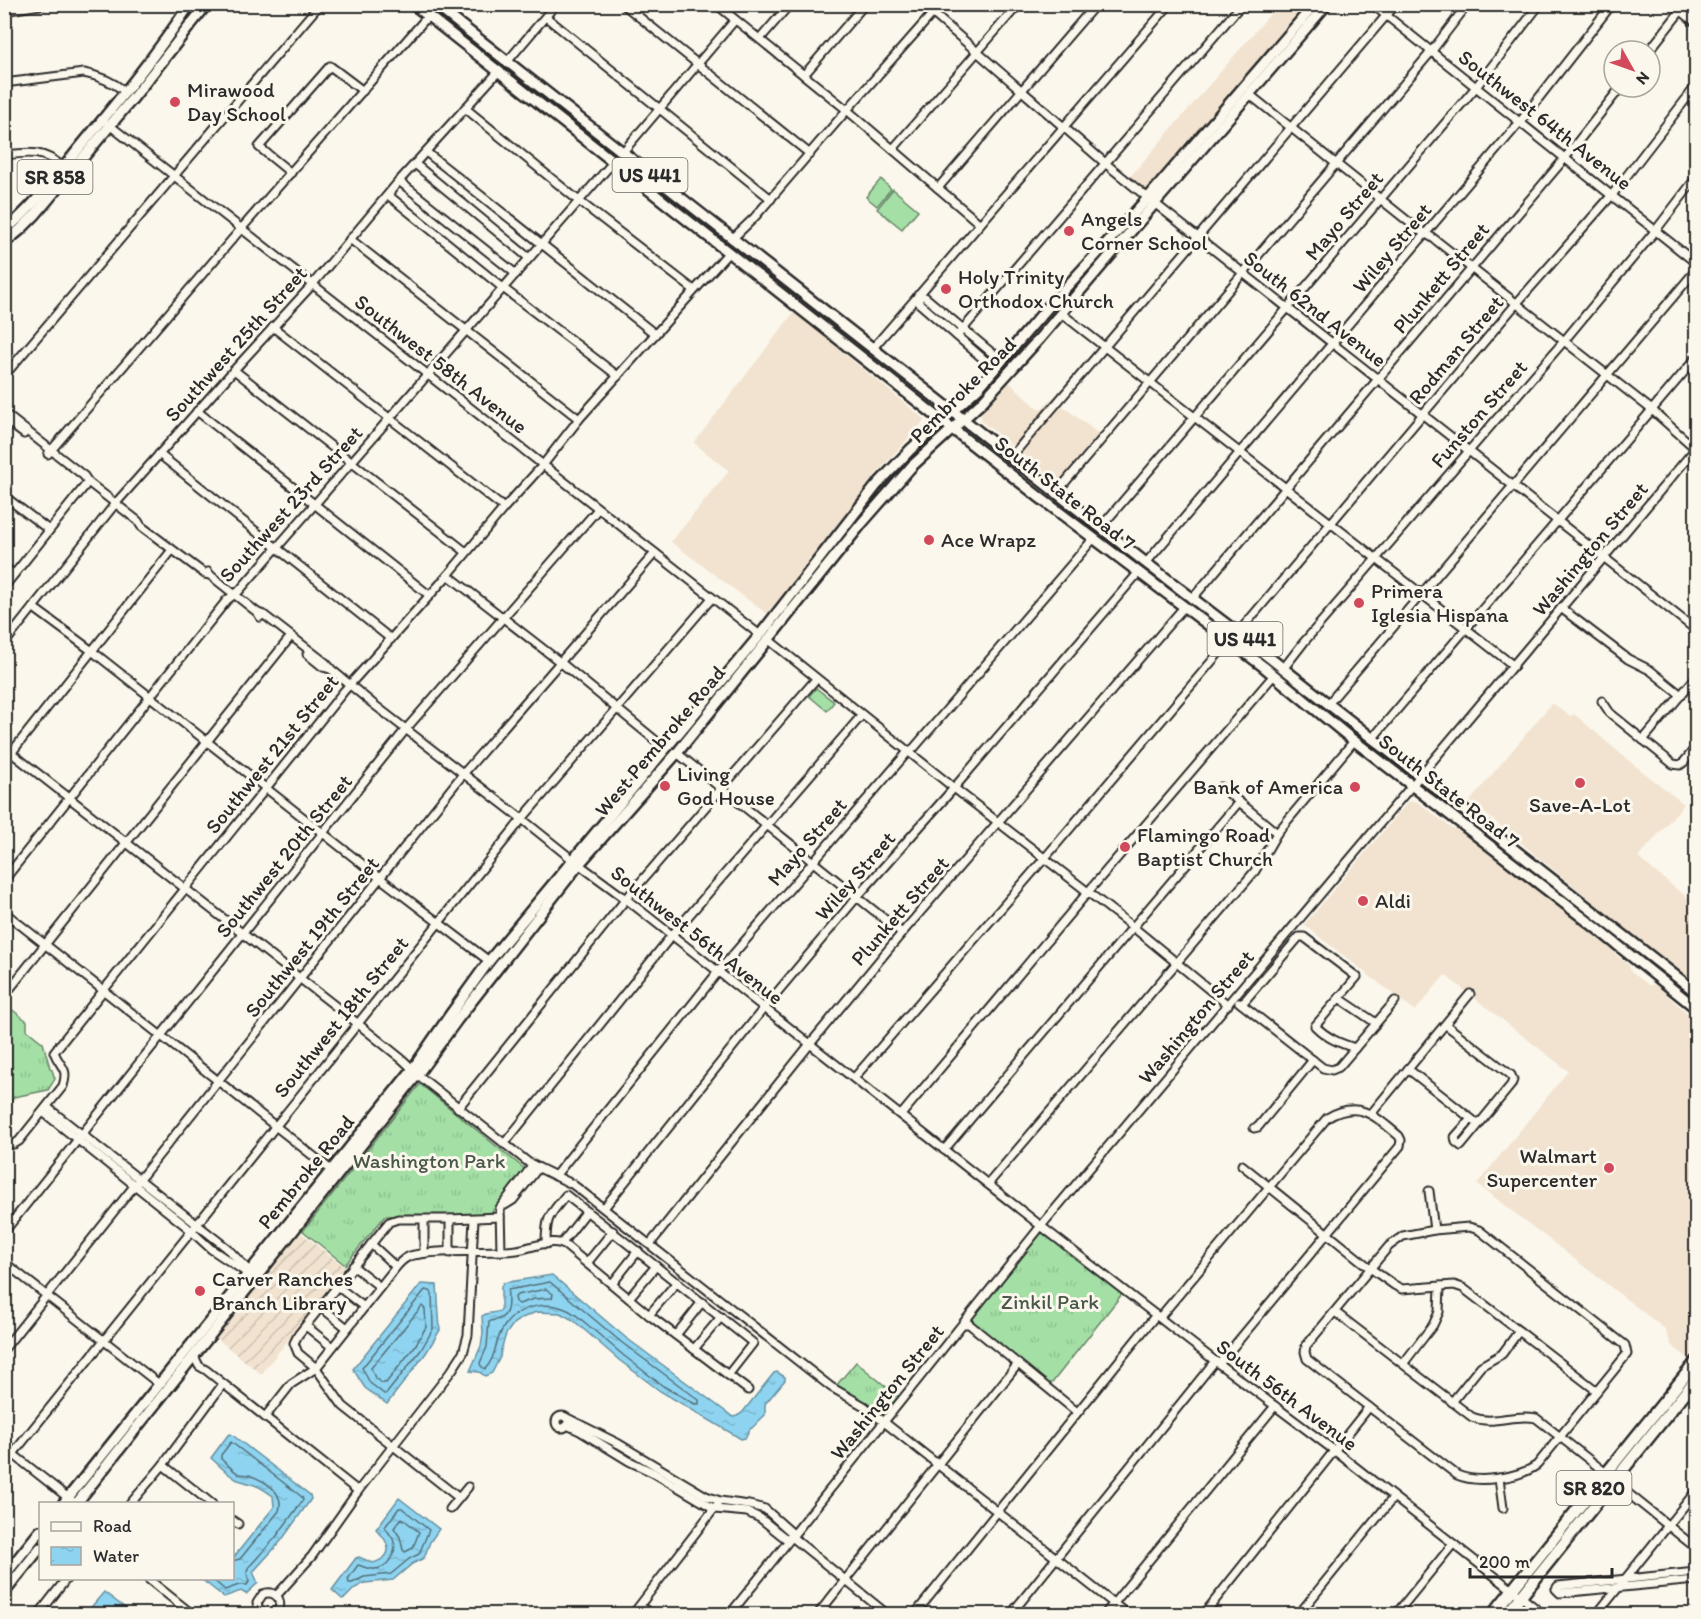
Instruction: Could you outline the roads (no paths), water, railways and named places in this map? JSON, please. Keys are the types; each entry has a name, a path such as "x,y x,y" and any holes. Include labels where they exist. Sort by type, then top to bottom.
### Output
{"highway":[{"name":"SR 820","path":"1507,1614 1517,1593 1606,1473 1696,1362"},
{"name":"SR 820","path":"1493,1614 1517,1593 1586,1516 1696,1379"},
{"path":"1586,1516 1588,1507 1608,1482 1609,1478 1606,1473"}],"main road":[{"name":"SR 858","path":"4,243 9,233 40,201 49,184 63,167 152,73 207,4"},
{"name":"South State Road 7","path":"413,4 953,429 1264,667 1354,741 1696,1008"},
{"name":"Pembroke Road","path":"764,637 912,466 987,397 1061,313 1315,4"},
{"name":"Pembroke Road","path":"764,637 795,591 876,486 910,450 990,374 1097,253 1151,201 1249,94 1327,4"},
{"name":"South State Road 7","path":"436,5 749,253 1696,992"},
{"name":"SR 858","path":"9,233 35,215 164,43 188,6"},
{"path":"152,73 165,50 188,21 188,6"},
{"path":"1249,94 1251,83 1296,28"},
{"path":"486,60 507,62"},
{"path":"499,71 507,69 520,73"},
{"path":"712,238 732,239"},
{"path":"729,252 737,250 749,253"},
{"path":"1061,313 1061,299 1094,262 1097,253"},
{"path":"784,296 811,300"},
{"path":"1127,563 1136,566 1146,563"},
{"path":"1139,572 1149,569 1158,573"},
{"name":"West Pembroke Road","path":"576,862 677,753 735,680 764,637"},
{"name":"West Pembroke Road","path":"576,862 666,749 764,637"},
{"path":"1264,667 1283,669"},
{"path":"1274,675 1297,680"},
{"path":"677,753 679,742 696,721 702,706"},
{"path":"645,789 648,780 664,761 666,749"},
{"name":"Pembroke Road","path":"71,1502 159,1384 210,1322 303,1219 307,1209 363,1131 415,1072 450,1015 489,962 576,862"},
{"name":"Pembroke Road","path":"71,1502 125,1442 194,1356 254,1274 508,957 576,862"},
{"path":"1528,875 1545,873"},
{"path":"1528,875 1553,880"},
{"path":"508,957 505,951 520,931 521,923"},
{"path":"473,1000 474,991 489,970 489,962"},
{"path":"174,1381 174,1374 210,1322"},
{"path":"125,1442 141,1415 158,1393 159,1384"},
{"path":"4,1585 39,1532"},
{"path":"4,1576 34,1540"},
{"path":"4,1593 39,1549"}],"street":[{"path":"4,11 46,4"},
{"path":"4,376 320,4"},
{"path":"507,62 556,4"},
{"path":"623,4 810,154"},
{"path":"716,4 847,110 980,224"},
{"path":"760,39 790,4"},
{"path":"804,75 865,4"},
{"name":"South 62nd Avenue","path":"922,4 1151,201 1696,630"},
{"path":"732,239 771,199 941,4"},
{"path":"893,149 1019,4"},
{"path":"938,188 1096,4"},
{"path":"873,348 1170,4"},
{"path":"957,336 1242,4"},
{"name":"Southwest 64th Avenue","path":"1372,4 1696,263"},
{"path":"1011,457 1396,4"},
{"path":"1056,493 1337,164 1468,4"},
{"name":"Mayo Street","path":"1101,528 1476,87 1540,4"},
{"name":"Wiley Street","path":"1146,563 1520,122 1612,4"},
{"path":"1673,4 1683,8 1696,23"},
{"path":"1658,39 1683,8"},
{"path":"50,452 428,16"},
{"path":"546,17 771,199"},
{"path":"622,153 735,20"},
{"path":"291,173 260,147 330,66 363,91"},
{"name":"Southwest 25th Street","path":"4,644 115,504 234,369 312,285 399,181 499,71"},
{"path":"4,83 84,73 108,80 126,92"},
{"name":"Rodman Street","path":"1238,633 1516,304 1612,195 1696,86"},
{"path":"1249,94 1652,410 1696,449"},
{"name":"Plunkett Street","path":"1192,598 1565,158 1612,99"},
{"path":"465,108 579,201 694,290"},
{"name":"Southwest 58th Avenue","path":"106,122 1133,927 1228,1005"},
{"path":"4,155 29,152 44,155 63,167"},
{"path":"426,152 655,334"},
{"name":"Southwest 23rd Street","path":"4,880 227,600 239,591 315,505 614,161"},
{"path":"415,164 530,258"},
{"name":"Funston Street","path":"1283,669 1564,341 1696,178"},
{"path":"399,181 516,274"},
{"path":"388,195 503,288 618,376"},
{"path":"350,239 579,419"},
{"name":"Southwest 21st Street","path":"45,1110 63,1086 66,1076 54,1052 184,888 350,684 448,575 543,465 579,419 729,252"},
{"path":"1328,704 1696,270"},
{"path":"918,296 925,297 992,353 1000,356 1007,354"},
{"path":"918,296 920,303 988,363 991,369 990,374"},
{"path":"1061,313 1514,666"},
{"path":"273,327 504,508"},
{"path":"1372,739 1696,358"},
{"path":"234,369 466,552"},
{"path":"197,411 429,595"},
{"name":"Southwest 56th Avenue","path":"4,413 81,480 88,482 172,550 205,574 210,575"},
{"name":"Southwest 56th Avenue","path":"4,419 50,452"},
{"name":"Washington Street","path":"730,1614 1041,1226 1696,449"},
{"path":"159,454 391,639"},
{"path":"4,587 88,482"},
{"path":"4,496 49,530"},
{"name":"Southwest 20th Street","path":"4,1232 406,729 598,509"},
{"name":"Southwest 56th Avenue","path":"138,521 152,528 258,613 264,615 326,663 463,774 626,899 1041,1226"},
{"name":"Mayo Street","path":"555,1176 718,972 1094,538"},
{"path":"4,762 172,550"},
{"name":"Southwest 19th Street","path":"4,1349 463,774 655,553"},
{"path":"4,567 14,574"},
{"name":"Wiley Street","path":"604,1208 764,1008 857,897 954,788 1139,572"},
{"path":"448,575 560,662 666,749"},
{"name":"Southwest 18th Street","path":"4,1465 522,819 712,598"},
{"name":"Plunkett Street","path":"650,1244 902,933 1184,607"},
{"path":"34,608 208,741 489,962"},
{"path":"1561,608 1628,659 1650,670 1681,694"},
{"name":"Southwest 56th Avenue","path":"258,613 260,618 288,640 324,667 332,670"},
{"path":"4,996 288,640"},
{"path":"854,1078 1229,641"},
{"path":"901,1115 1274,675"},
{"path":"1643,740 1696,677"},
{"path":"458,1108 626,899 816,679"},
{"path":"1602,701 1610,713 1673,764 1680,765 1696,747"},
{"path":"504,1144 672,935 862,715"},
{"path":"988,1184 1255,871 1277,833 1354,741"},
{"path":"4,747 357,1023 504,1144 536,1167 572,1184 604,1208 831,1387 864,1406 1126,1614"},
{"path":"677,753 902,933"},
{"path":"1221,787 1277,833"},
{"path":"944,1150 1239,802"},
{"path":"4,912 336,1170"},
{"path":"1242,1004 1299,937 1304,937 1357,977 1315,1026 1324,1036 1333,1041 1355,1048"},
{"path":"1371,1114 1470,994"},
{"path":"1234,998 1323,1068 1332,1070 1339,1067 1395,1001"},
{"path":"1339,998 1376,1023"},
{"path":"1446,1024 1513,1080 1461,1146 1456,1142 1455,1137 1471,1119"},
{"path":"1254,1128 1258,1127 1313,1060"},
{"path":"1408,1069 1478,1125"},
{"path":"915,1614 1077,1412 1327,1118 1346,1110 1359,1109 1371,1114 1399,1136 1400,1146 1217,1362 1011,1614"},
{"path":"4,1143 14,1144 19,1141 45,1110 138,1183 197,1224 254,1274"},
{"path":"1242,1165 1394,1285 1402,1289 1454,1285 1463,1288 1597,1391"},
{"path":"501,1251 500,1208 513,1200 536,1167"},
{"path":"138,1183 211,1249 254,1274"},
{"path":"1429,1191 1434,1230"},
{"path":"546,1244 548,1218 566,1195 753,1343 728,1375"},
{"path":"562,1243 587,1211"},
{"path":"459,1498 341,1404 316,1368 298,1353 295,1346 296,1339 386,1224 392,1220 500,1217"},
{"path":"450,1219 450,1253"},
{"path":"277,1595 312,1556 358,1491 457,1363 465,1348 469,1329 474,1219"},
{"path":"424,1220 424,1253"},
{"name":"South 56th Avenue","path":"1041,1226 1543,1614"},
{"path":"1469,1227 1479,1230 1625,1346 1627,1354 1537,1465 1530,1470 1499,1478 1464,1478 1457,1475 1307,1359 1306,1346 1370,1268 1389,1246 1403,1236 1469,1227"},
{"path":"587,1263 613,1231"},
{"path":"265,1417 291,1384 316,1368 406,1257 424,1253 517,1250 562,1243 650,1315 748,1390"},
{"path":"371,1244 396,1267"},
{"path":"612,1284 638,1251"},
{"path":"4,1262 159,1384"},
{"path":"353,1266 380,1287"},
{"path":"629,1298 656,1266"},
{"path":"650,1315 677,1282"},
{"path":"337,1286 364,1307"},
{"path":"1403,1364 1434,1325 1439,1312 1440,1286"},
{"path":"676,1335 702,1302"},
{"path":"321,1306 347,1328"},
{"path":"1335,1312 1472,1417 1483,1422 1527,1416 1536,1418 1606,1473"},
{"path":"694,1349 721,1317"},
{"path":"964,1324 969,1324 1077,1412"},
{"path":"306,1326 332,1347"},
{"path":"1452,1402 1481,1366 1502,1354 1519,1331"},
{"path":"194,1356 199,1366 358,1491"},
{"path":"818,1614 1018,1364"},
{"path":"131,1502 164,1465 223,1384"},
{"path":"1106,1614 1275,1406"},
{"path":"1204,1614 1369,1407"},
{"path":"567,1425 560,1428 555,1422 558,1417 566,1417 619,1444 706,1496 720,1501 765,1509 791,1532 792,1537 887,1614"},
{"path":"566,1417 567,1425"},
{"path":"567,1425 715,1509 747,1512 760,1518 785,1538 792,1537"},
{"path":"4,1447 71,1502"},
{"path":"164,1465 211,1502"},
{"path":"1499,1478 1503,1508"},
{"path":"1614,1482 1696,1548"},
{"path":"450,1509 468,1487"},
{"path":"1597,1614 1696,1491"},
{"path":"1299,1614 1393,1498"},
{"path":"633,1614 720,1501"},
{"path":"1396,1614 1453,1544"},
{"path":"1696,1572 1558,1586 1556,1589 1560,1593 1696,1580"},
{"path":"39,1614 65,1580"},
{"path":"150,1580 192,1614"},
{"path":"262,1614 257,1603 260,1596 270,1592 277,1595 281,1612 272,1614"},
{"path":"640,1606 651,1614"},
{"path":"1693,1614 1696,1611"}],"water":[{"path":"552,1275 625,1337 733,1417 742,1413 774,1373 777,1372 785,1377 785,1380 765,1404 765,1415 750,1429 745,1438 741,1439 660,1391 619,1360 573,1320 560,1313 536,1312 514,1323 506,1334 500,1357 492,1373 485,1376 479,1372 470,1371 481,1346 482,1316 501,1310 503,1283"},
{"path":"421,1284 437,1285 440,1330 426,1353 387,1404 365,1388 353,1369"},
{"path":"231,1434 310,1495 311,1499 281,1541 253,1572 258,1583 246,1594 241,1591 224,1597 202,1580 234,1580 234,1557 274,1507 273,1496 256,1486 238,1480 211,1458"},
{"path":"399,1498 439,1529 430,1542 424,1558 412,1564 393,1580 365,1583 342,1599 332,1590 356,1558 359,1557 373,1563 385,1557 387,1544 376,1529"},
{"path":"104,1592 133,1614 92,1614 88,1611"}],"place":[{"name":"Mirawood Day School","path":"175,102"},
{"name":"Angels Corner School","path":"1069,231"},
{"name":"Holy Trinity Orthodox Church","path":"946,289"},
{"name":"Ace Wrapz","path":"929,540"},
{"name":"Primera Iglesia Hispana","path":"1359,603"},
{"name":"Save-A-Lot","path":"1580,783"},
{"name":"Living God House","path":"665,786"},
{"name":"Bank of America","path":"1355,787"},
{"name":"Flamingo Road Baptist Church","path":"1125,847"},
{"name":"Aldi","path":"1363,901"},
{"name":"Walmart Supercenter","path":"1609,1168"},
{"name":"Carver Ranches Branch Library","path":"200,1291"}],"park label":[{"name":"Washington Park","path":"429,1161"},
{"name":"Zinkil Park","path":"1050,1302"}]}
